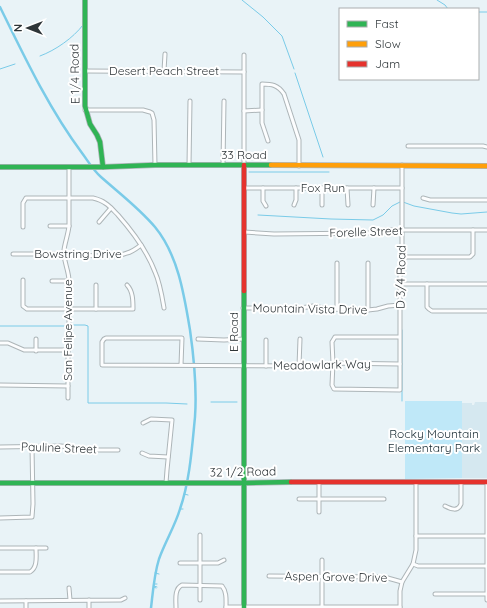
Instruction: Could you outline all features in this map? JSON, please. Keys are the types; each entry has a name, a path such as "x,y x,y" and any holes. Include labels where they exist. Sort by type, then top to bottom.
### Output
{"street":[{"name":"E 1/4 Road","path":"85,0 85,110 90,124 100,142 100,167"},
{"path":"164,71 165,54"},
{"name":"E Road","path":"244,56 244,607"},
{"name":"Desert Peach Street","path":"85,71 244,72"},
{"path":"268,142 262,123 262,84 277,86 284,94 299,140 299,166"},
{"path":"190,101 190,165"},
{"path":"223,165 224,101"},
{"path":"85,110 140,109 150,112 154,120 155,165"},
{"path":"244,111 262,110"},
{"path":"408,146 487,147"},
{"name":"33 Road","path":"0,168 155,165 487,166"},
{"name":"D 3/4 Road","path":"333,363 332,385 334,389 400,390 402,165"},
{"name":"San Felipe Avenue","path":"68,398 68,350 70,330 69,281 64,253 69,226 69,167"},
{"name":"Fox Run","path":"244,188 402,188"},
{"path":"263,188 263,201 266,206"},
{"path":"294,205 296,200 296,188"},
{"path":"322,188 322,206"},
{"path":"347,188 348,205"},
{"path":"373,205 374,188"},
{"path":"23,227 23,203 26,198 93,198 100,200 111,208 129,228 150,260 160,285 164,308"},
{"path":"423,198 430,200 487,200"},
{"path":"99,222 111,208"},
{"path":"50,226 69,226"},
{"name":"Forelle Street","path":"244,232 274,234 368,233 385,230 487,230"},
{"path":"402,257 470,257 473,254 473,230"},
{"name":"Bowstring Drive","path":"13,254 64,253 119,256 128,253 141,245"},
{"path":"337,263 338,309"},
{"path":"368,263 368,310"},
{"path":"23,280 23,303 27,309 133,309 130,288 127,285"},
{"path":"52,281 69,281"},
{"path":"400,284 487,284"},
{"path":"427,284 427,307 432,311 487,311"},
{"path":"96,285 96,309"},
{"name":"Mountain Vista Drive","path":"243,308 277,308 295,310 313,306 329,309 368,310 400,305"},
{"path":"333,363 332,342 335,337 400,337"},
{"name":"Meadowlark Way","path":"181,365 182,338 106,338 102,342 102,365 318,366 333,363 400,364"},
{"path":"198,339 244,339"},
{"path":"299,366 300,339"},
{"path":"36,340 36,350"},
{"path":"266,340 266,366"},
{"path":"0,343 8,343 24,350 68,350"},
{"path":"0,385 68,386"},
{"path":"143,423 152,419 172,420 166,483"},
{"name":"Pauline Street","path":"0,447 61,446 79,450 118,450"},
{"path":"0,518 32,517 32,447"},
{"path":"142,453 149,456 168,457"},
{"path":"319,482 319,512"},
{"path":"176,608 177,590 182,585 220,585 225,589 226,607 400,607 402,582 416,554 416,482"},
{"path":"446,506 450,509 457,509 460,507 461,482"},
{"path":"487,482 487,600"},
{"name":"32 1/2 Road","path":"0,483 487,482"},
{"path":"299,499 384,499"},
{"path":"200,535 200,600"},
{"path":"416,536 487,536"},
{"path":"0,548 46,548"},
{"path":"0,572 33,571 36,565 36,548"},
{"path":"180,563 218,563 224,560"},
{"path":"322,560 322,607"},
{"path":"412,564 418,566 487,566"},
{"name":"Aspen Grove Drive","path":"269,576 384,576 402,582"},
{"path":"70,588 70,600"},
{"path":"435,594 487,594"},
{"path":"0,601 121,600 125,598"},
{"path":"89,600 89,608"},
{"path":"26,601 26,608"}],"shaded area":[{"path":"475,402 487,402 487,478 462,478 462,403 472,403 472,405 474,405"}],"green space":[{"name":"Rocky Mountain Elementary Park","path":"405,401 462,401 462,478 405,479"}],"waterway":[{"path":"242,0 263,17 282,36 294,69"},
{"path":"437,0 447,8"},
{"path":"0,7 38,82 70,136 98,174 136,207 155,227 163,238 175,262 179,276 193,351 196,406 193,440 183,498 178,515 159,559 151,608"},
{"path":"479,12 487,12"},
{"path":"40,56 64,43 83,25"},
{"path":"0,69 15,64"},
{"path":"295,73 323,157"},
{"path":"249,172 329,172"},
{"path":"258,215 373,220 383,215 392,206 400,202"},
{"path":"403,202 414,206 452,213 461,214 487,212"},
{"path":"72,325 88,326 88,403 187,404"},
{"path":"0,326 65,326"},
{"path":"402,330 402,401"},
{"path":"211,402 237,402"},
{"path":"184,494 188,495"},
{"path":"155,573 159,574"}],"traffic: fast":[{"path":"85,0 85,106 90,124 100,142 103,167"},
{"path":"0,167 271,165"},
{"path":"244,291 244,608"},
{"path":"0,483 291,482"}],"traffic: slow":[{"path":"271,165 487,166"}],"traffic: jam":[{"path":"244,165 244,291"},
{"path":"291,482 487,482"}]}
